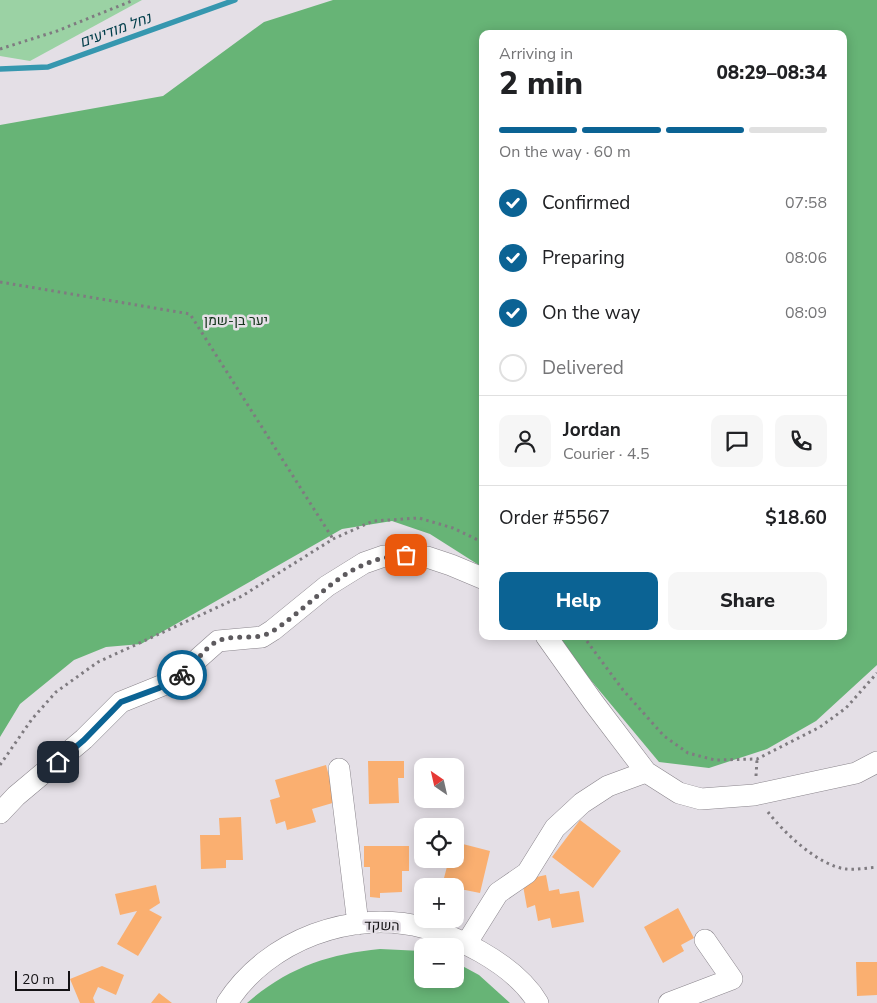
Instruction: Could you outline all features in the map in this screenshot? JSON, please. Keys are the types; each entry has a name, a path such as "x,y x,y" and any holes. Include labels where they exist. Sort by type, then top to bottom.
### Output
{"street":[{"path":"0,813 16,796 84,740 121,702 173,681 218,641 262,637 274,630 327,586 364,563 384,556 427,557 479,577"},
{"path":"549,640 646,772 678,793 700,799 754,795 856,773 877,762"},
{"path":"339,768 358,924"},
{"path":"466,944 498,893 527,873 555,828 582,803 608,786 646,772"},
{"name":"השקד","path":"227,1003 250,975 275,955 302,939 330,928 386,923 424,927 466,944 496,960 515,976 538,1003"},
{"path":"669,1003 732,979 705,940"}],"path":[{"path":"0,49 56,31 134,0"},
{"path":"0,282 190,314 333,539"},
{"path":"0,766 32,719 56,692 98,662 242,596 333,539 373,521 419,518 453,528 479,541"},
{"path":"586,640 622,690 664,736 688,753 715,760 757,759 820,727 846,708 877,673"},
{"path":"754,795 791,838 830,865 846,869 877,867"}],"green space":[{"path":"0,0 142,0 30,61 0,56"},
{"name":"יער בן-שמן","path":"333,0 877,0 877,665 816,721 767,749 709,768 659,762 557,640 847,640 847,30 479,30 479,565 430,534 392,521 342,529 141,644 106,647 74,660 20,704 0,737 0,125 163,96 264,22"},
{"path":"380,949 414,951 414,988 464,988 464,967 479,975 510,1003 247,1003 277,980 293,972 326,959"}],"building":[{"path":"368,761 404,761 404,778 398,778 399,803 369,804"},
{"path":"326,765 336,802 312,809 316,822 287,830 285,821 276,824 270,800 280,797 275,780"},
{"path":"241,817 243,860 226,860 226,868 201,869 200,835 220,835 219,818"},
{"path":"580,820 621,851 593,888 552,857"},
{"path":"464,844 490,851 480,893 464,890 464,878 444,878 447,868 464,868"},
{"path":"364,846 409,846 409,871 402,871 402,892 380,893 380,898 370,897 370,867 364,867"},
{"path":"546,875 549,891 559,889 560,894 579,891 584,922 552,928 550,918 538,921 535,905 527,908 522,880"},
{"path":"156,885 160,903 149,910 162,917 138,956 117,944 137,911 120,915 115,894"},
{"path":"678,908 694,938 681,945 684,951 663,963 644,927"},
{"path":"856,962 877,962 877,995 857,996"},
{"path":"102,966 124,975 116,995 98,987 93,998 95,1003 80,1003 70,979"},
{"path":"159,993 172,1003 151,1003"}],"waterway":[{"name":"נחל מודיעים","path":"0,69 48,67 235,0"}],"way so far":[{"path":"182,675 202,654 218,641 262,637 274,630 327,586 364,563 384,556 406,555"}],"route":[{"path":"58,762 84,740 112,709 121,702 132,696 159,688 182,675"}]}
